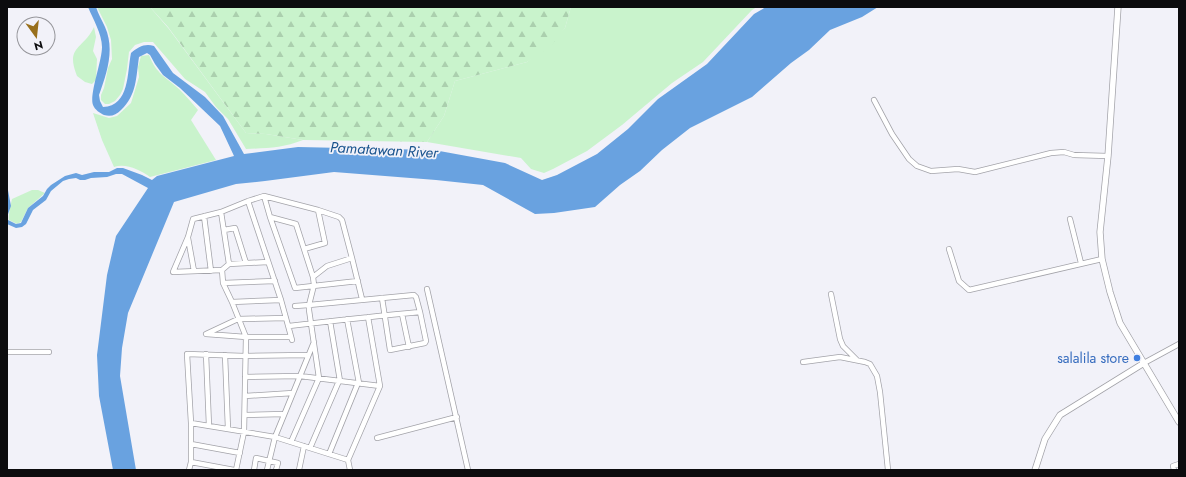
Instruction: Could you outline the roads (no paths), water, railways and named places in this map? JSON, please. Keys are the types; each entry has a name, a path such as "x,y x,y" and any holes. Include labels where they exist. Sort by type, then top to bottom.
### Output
{"street":[{"path":"1118,7 1108,156 1100,232 1102,259 1110,292 1120,323 1179,422"},
{"path":"874,100 892,134 909,159 917,166 931,170 958,169 975,172 1051,153 1064,152 1074,155 1108,156"},
{"path":"264,196 294,287 358,281"},
{"path":"268,262 229,264 222,270 173,272 188,237 193,219 222,212 264,196 318,210 339,217 342,220 362,299"},
{"path":"248,202 275,281 292,338 206,334 238,319 286,318"},
{"path":"304,249 325,243 318,210"},
{"path":"222,212 229,264"},
{"path":"204,216 211,271"},
{"path":"270,217 296,224 313,277 314,285 309,310 319,378 292,442"},
{"path":"1070,219 1081,263"},
{"path":"224,230 235,228 246,263"},
{"path":"188,237 194,271"},
{"path":"949,249 959,281 969,290 1102,259"},
{"path":"313,277 327,266 352,258"},
{"path":"191,462 235,470 244,432 246,337 223,283 222,270"},
{"path":"223,283 275,281"},
{"path":"427,290 468,470"},
{"path":"831,294 840,339 843,346 857,360"},
{"path":"295,306 414,295 416,297 420,312 426,341 425,343 390,350 382,298"},
{"path":"232,302 281,300"},
{"path":"289,326 420,312"},
{"path":"402,314 409,347"},
{"path":"350,470 348,460 380,386 368,317"},
{"path":"329,454 359,383 347,319"},
{"path":"310,448 339,381 330,321"},
{"path":"267,470 275,437 314,342"},
{"path":"1034,470 1046,439 1060,415 1144,363 1179,344"},
{"path":"7,352 49,352"},
{"path":"189,470 191,462 191,423 187,354 245,356 308,355"},
{"path":"206,354 209,426"},
{"path":"225,355 228,429"},
{"path":"803,362 840,357 870,364 877,376 880,392 888,470"},
{"path":"245,377 300,376 380,386"},
{"path":"245,396 293,393"},
{"path":"245,415 284,414"},
{"path":"377,438 457,417"},
{"path":"191,423 275,437 348,460"},
{"path":"191,444 240,453"},
{"path":"304,446 299,469 306,470"},
{"path":"254,470 256,458 278,463 276,470"},
{"path":"1174,470 1173,466 1179,464"}],"water":[{"name":"Pamatawan River","path":"88,7 96,7 108,35 110,52 109,61 99,95 103,107 112,105 118,101 123,94 128,78 131,53 142,46 151,45 154,46 173,73 205,97 223,116 244,154 298,147 434,150 505,163 542,180 557,175 597,154 628,129 658,99 707,64 754,14 766,7 878,7 862,17 830,30 809,50 791,63 752,97 690,128 595,207 554,213 535,214 483,185 334,172 236,184 174,202 128,313 122,348 120,376 136,470 113,470 99,396 97,355 107,275 116,236 148,188 122,174 85,180 76,178 69,179 63,181 51,191 46,200 33,210 26,224 22,227 16,228 7,224 7,217 8,220 16,224 21,223 28,208 43,196 51,185 65,176 76,173 82,175 94,172 109,172 117,168 123,168 152,180 157,176 234,156 220,126 180,88 163,75 150,55 147,53 139,57 133,92 121,110 111,116 107,116 96,110 92,100 102,42"},
{"path":"7,185 11,206 7,217"}],"place":[{"name":"salalila store","path":"1137,358"}]}
